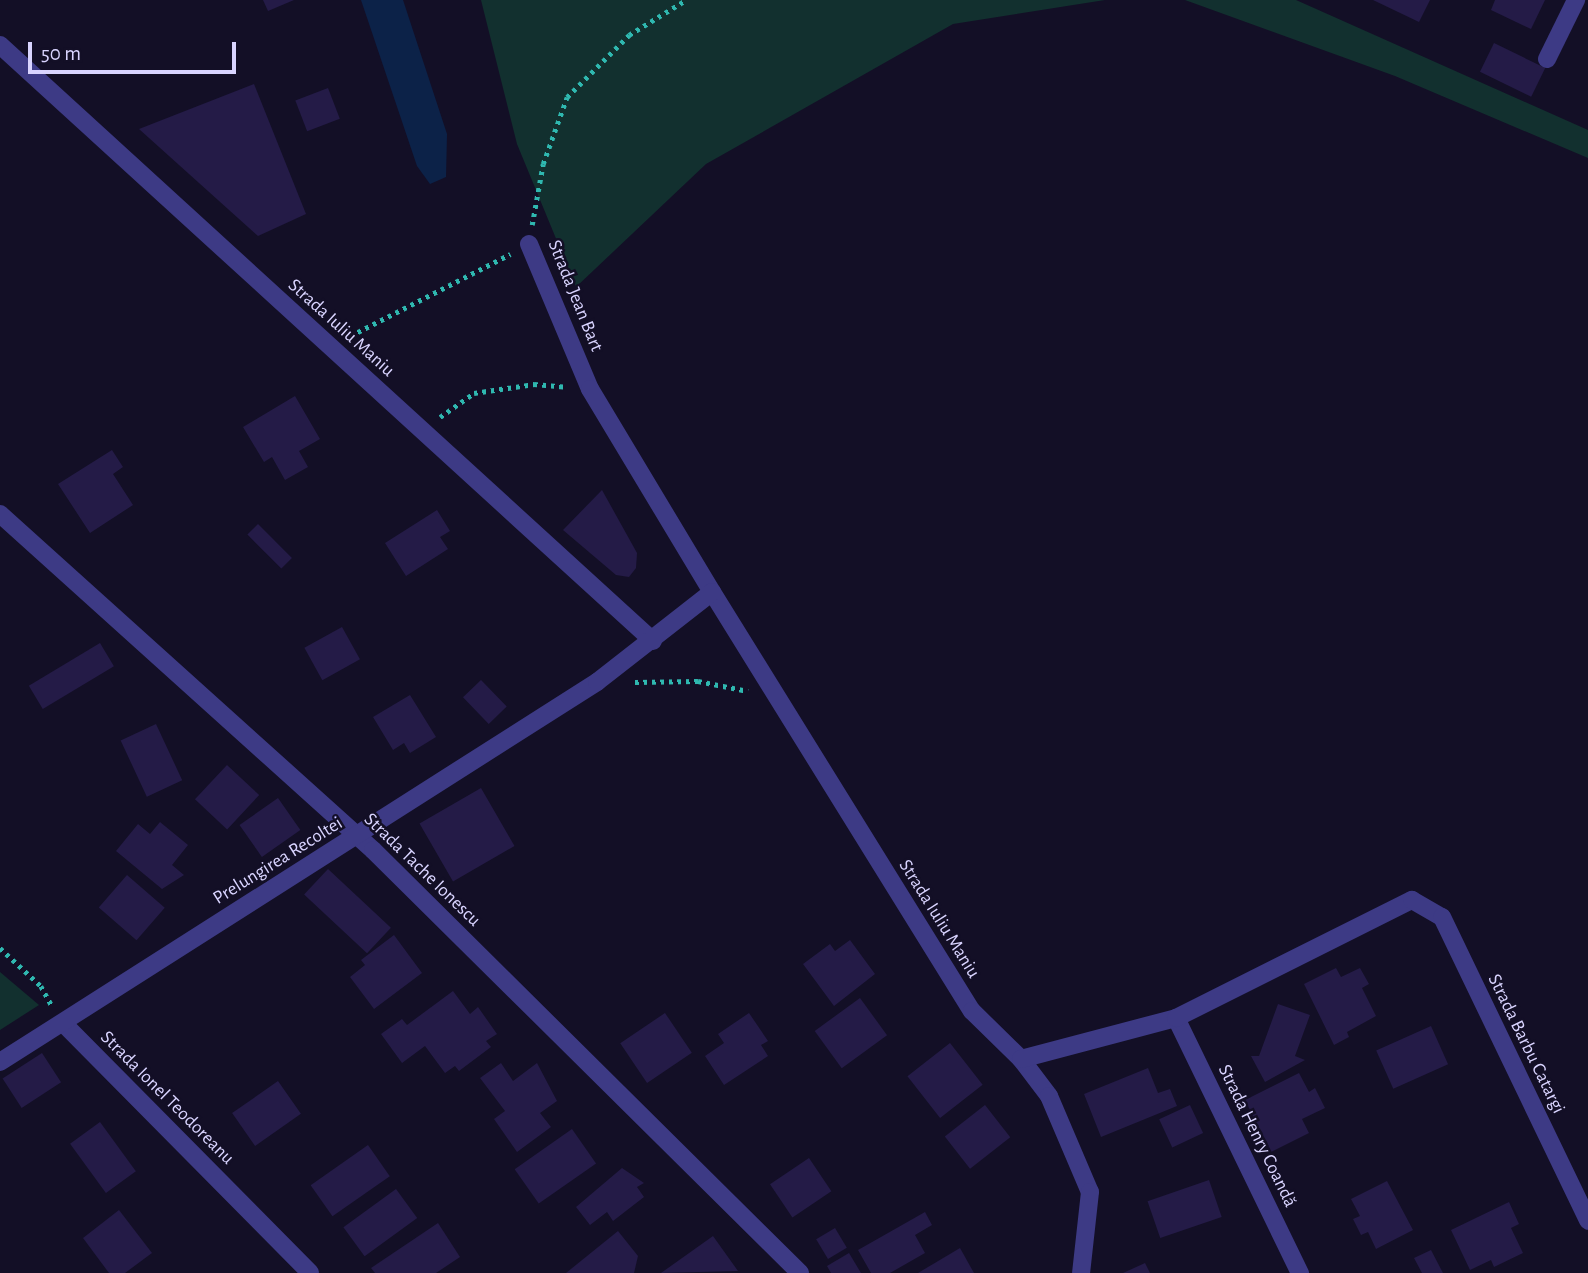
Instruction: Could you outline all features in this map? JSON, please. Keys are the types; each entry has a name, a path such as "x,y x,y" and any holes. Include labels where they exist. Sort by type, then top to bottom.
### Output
{"street":[{"path":"1548,58 1576,0"},
{"name":"Strada Iuliu Maniu","path":"0,45 653,642"},
{"name":"Strada Jean Bart","path":"529,244 590,389 712,592"},
{"name":"Strada Tache Ionescu","path":"0,514 357,835 795,1271"},
{"name":"Strada Iuliu Maniu","path":"712,592 972,1011 1021,1059 1049,1096 1090,1192 1081,1273"},
{"name":"Prelungirea Recoltei","path":"0,1062 597,682 653,642 712,592"},
{"name":"Strada Barbu Catargi","path":"1176,1018 1412,900 1442,917 1588,1221"},
{"path":"1021,1059 1176,1018"},
{"name":"Strada Henry Coandă","path":"1176,1018 1300,1273"},
{"name":"Strada Ionel Teodoreanu","path":"63,1023 310,1273"}],"path":[{"name":"Strada Jean Bart","path":"529,244 543,164 567,97 629,35 686,0"},
{"path":"331,347 529,244"},
{"path":"422,430 474,393 534,384 590,389"},
{"path":"597,682 698,681 776,696"},
{"path":"0,948 41,986 63,1023"}],"green space":[{"path":"481,0 1105,0 953,24 706,164 576,287 517,144"},
{"path":"1185,0 1296,0 1588,130 1588,158 1395,76"},
{"path":"0,972 39,1005 0,1030"}],"water":[{"path":"361,0 403,0 447,134 446,177 430,184 417,166"}],"building":[{"path":"263,0 294,0 268,11"},
{"path":"1373,0 1430,0 1419,22"},
{"path":"1495,0 1545,0 1531,29 1491,10"},
{"path":"1494,43 1545,68 1531,97 1480,72"},
{"path":"254,84 306,214 258,236 139,129"},
{"path":"328,88 340,119 307,131 295,101"},
{"path":"295,396 320,439 299,451 308,467 285,480 272,457 264,462 243,427"},
{"path":"112,450 123,467 113,474 133,505 90,533 58,484"},
{"path":"602,490 637,553 636,568 629,577 616,575 563,530"},
{"path":"437,510 450,531 440,537 448,549 406,576 385,543"},
{"path":"258,524 292,558 281,569 247,535"},
{"path":"342,627 360,659 322,680 304,648"},
{"path":"100,643 114,666 43,709 29,686"},
{"path":"481,680 507,707 489,724 463,697"},
{"path":"410,695 436,737 410,753 404,743 393,750 373,717"},
{"path":"156,724 182,780 147,797 121,740"},
{"path":"227,765 259,795 227,829 195,799"},
{"path":"481,788 514,846 453,882 420,824"},
{"path":"278,798 300,830 262,857 239,825"},
{"path":"160,822 188,845 172,865 184,875 162,889 116,851 138,824 150,834"},
{"path":"328,869 391,928 367,953 304,895"},
{"path":"127,875 165,908 137,940 99,907"},
{"path":"394,935 422,973 374,1009 350,977 365,965 361,960"},
{"path":"850,940 875,974 834,1006 803,964 830,944 835,951"},
{"path":"1336,968 1341,977 1360,968 1369,984 1362,988 1376,1016 1347,1032 1349,1037 1334,1045 1304,984"},
{"path":"453,991 470,1014 478,1007 497,1034 486,1041 491,1047 459,1071 455,1066 445,1073 425,1046 402,1063 381,1034 402,1019 407,1025"},
{"path":"860,998 887,1035 842,1068 815,1031"},
{"path":"1278,1004 1310,1015 1295,1056 1305,1060 1265,1082 1251,1056 1259,1056"},
{"path":"665,1013 692,1053 647,1083 620,1043"},
{"path":"749,1013 768,1041 761,1045 768,1056 724,1085 705,1056 724,1043 718,1034"},
{"path":"1431,1026 1448,1064 1393,1089 1376,1050"},
{"path":"950,1043 983,1085 940,1118 907,1076"},
{"path":"42,1053 61,1082 22,1108 3,1079"},
{"path":"501,1063 513,1081 537,1063 557,1101 540,1113 551,1127 517,1152 494,1119 505,1111 480,1078"},
{"path":"1148,1068 1158,1093 1170,1089 1177,1106 1101,1137 1084,1094"},
{"path":"1299,1073 1309,1092 1315,1088 1325,1108 1302,1119 1309,1133 1271,1152 1245,1100"},
{"path":"278,1081 301,1114 255,1146 232,1113"},
{"path":"985,1105 1010,1137 970,1169 945,1136"},
{"path":"1190,1105 1203,1133 1172,1147 1159,1119"},
{"path":"100,1122 136,1171 106,1193 70,1144"},
{"path":"572,1129 596,1163 539,1204 515,1169"},
{"path":"368,1145 390,1176 332,1216 311,1185"},
{"path":"809,1158 831,1191 792,1217 770,1184"},
{"path":"622,1168 644,1183 637,1187 644,1197 613,1221 607,1212 590,1225 576,1207"},
{"path":"1209,1180 1222,1217 1160,1238 1148,1201"},
{"path":"1387,1181 1413,1230 1376,1249 1368,1232 1361,1235 1353,1219 1360,1216 1351,1199"},
{"path":"396,1189 417,1218 365,1256 343,1227"},
{"path":"1509,1202 1519,1224 1511,1228 1523,1253 1494,1267 1491,1260 1470,1270 1451,1230"},
{"path":"119,1210 152,1253 125,1273 109,1273 83,1238"},
{"path":"925,1212 932,1225 915,1235 925,1253 890,1273 871,1273 858,1250"},
{"path":"438,1223 460,1257 436,1273 375,1273 371,1268"},
{"path":"835,1228 847,1248 828,1259 816,1239"},
{"path":"618,1231 638,1256 634,1273 566,1273"},
{"path":"713,1236 738,1271 661,1273"},
{"path":"960,1248 974,1273 918,1273"},
{"path":"1431,1250 1443,1273 1422,1273 1414,1258"},
{"path":"849,1253 861,1273 831,1273 827,1266"},
{"path":"1145,1263 1150,1273 1123,1273"}]}
